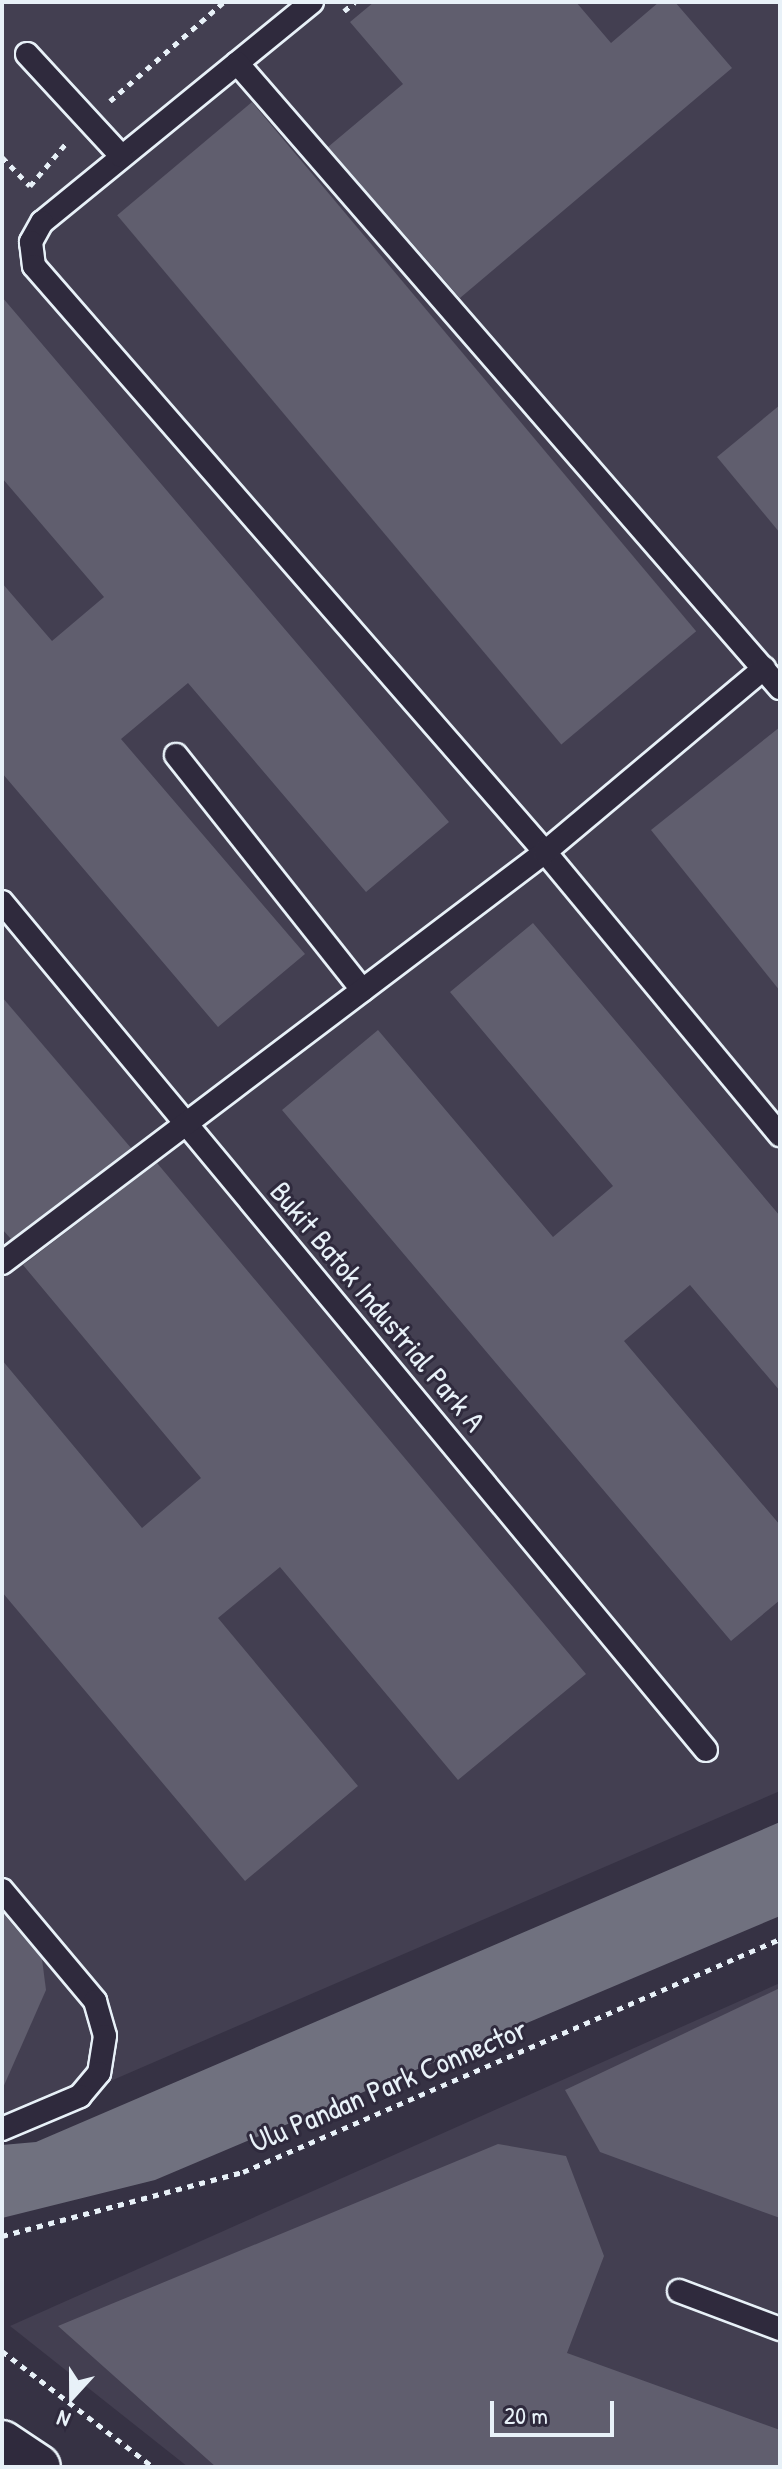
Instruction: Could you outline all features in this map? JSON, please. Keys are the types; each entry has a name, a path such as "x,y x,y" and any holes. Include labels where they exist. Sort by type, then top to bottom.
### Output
{"main road":[{"path":"2,2443 38,2467"}],"lane":[{"path":"312,2 42,222 31,242 34,266 545,852 780,1135"},
{"path":"27,54 121,156"},
{"path":"237,63 780,688"},
{"path":"2,1263 545,852 764,668"},
{"path":"176,755 362,990"},
{"name":"Bukit Batok Industrial Park A","path":"2,902 706,1750"},
{"path":"2,1890 95,2001 105,2036 99,2073 80,2096 2,2129"},
{"path":"679,2291 780,2329"}],"path":[{"path":"2,157 30,186 88,120 224,2"},
{"name":"Ulu Pandan Park Connector","path":"2,2236 243,2172 780,1939"},
{"path":"2,2351 153,2467"}],"shaded area":[{"path":"2,2 780,2 780,1791 2,2128"},
{"path":"780,1983 780,2467 188,2467 10,2326"}],"water":[{"path":"780,1822 780,1916 155,2180 2,2218 2,2145 36,2142"}],"building":[{"path":"374,2 576,2 611,43 659,2 675,2 732,68 460,298 328,147 403,84 350,22"},
{"path":"252,102 696,631 561,744 117,215"},
{"path":"2,297 449,822 366,892 188,683 121,739 305,954 218,1027 2,773 2,583 52,641 104,597 2,478"},
{"path":"780,405 780,533 717,457"},
{"path":"780,727 780,991 651,830"},
{"path":"533,923 780,1216 780,1391 690,1285 624,1341 780,1525 780,1600 731,1641 282,1110 378,1030 553,1237 613,1186 450,992"},
{"path":"2,997 131,1148 11,1239 2,1229"},
{"path":"157,1163 586,1674 458,1780 280,1567 218,1618 358,1786 245,1881 2,1592 2,1360 142,1528 201,1478 23,1265"},
{"path":"2,1912 42,1959 46,1990 2,2090"},
{"path":"780,1988 780,2218 600,2152 565,2090"},
{"path":"498,2144 566,2156 604,2256 567,2353 780,2430 780,2467 216,2467 58,2326"}]}
